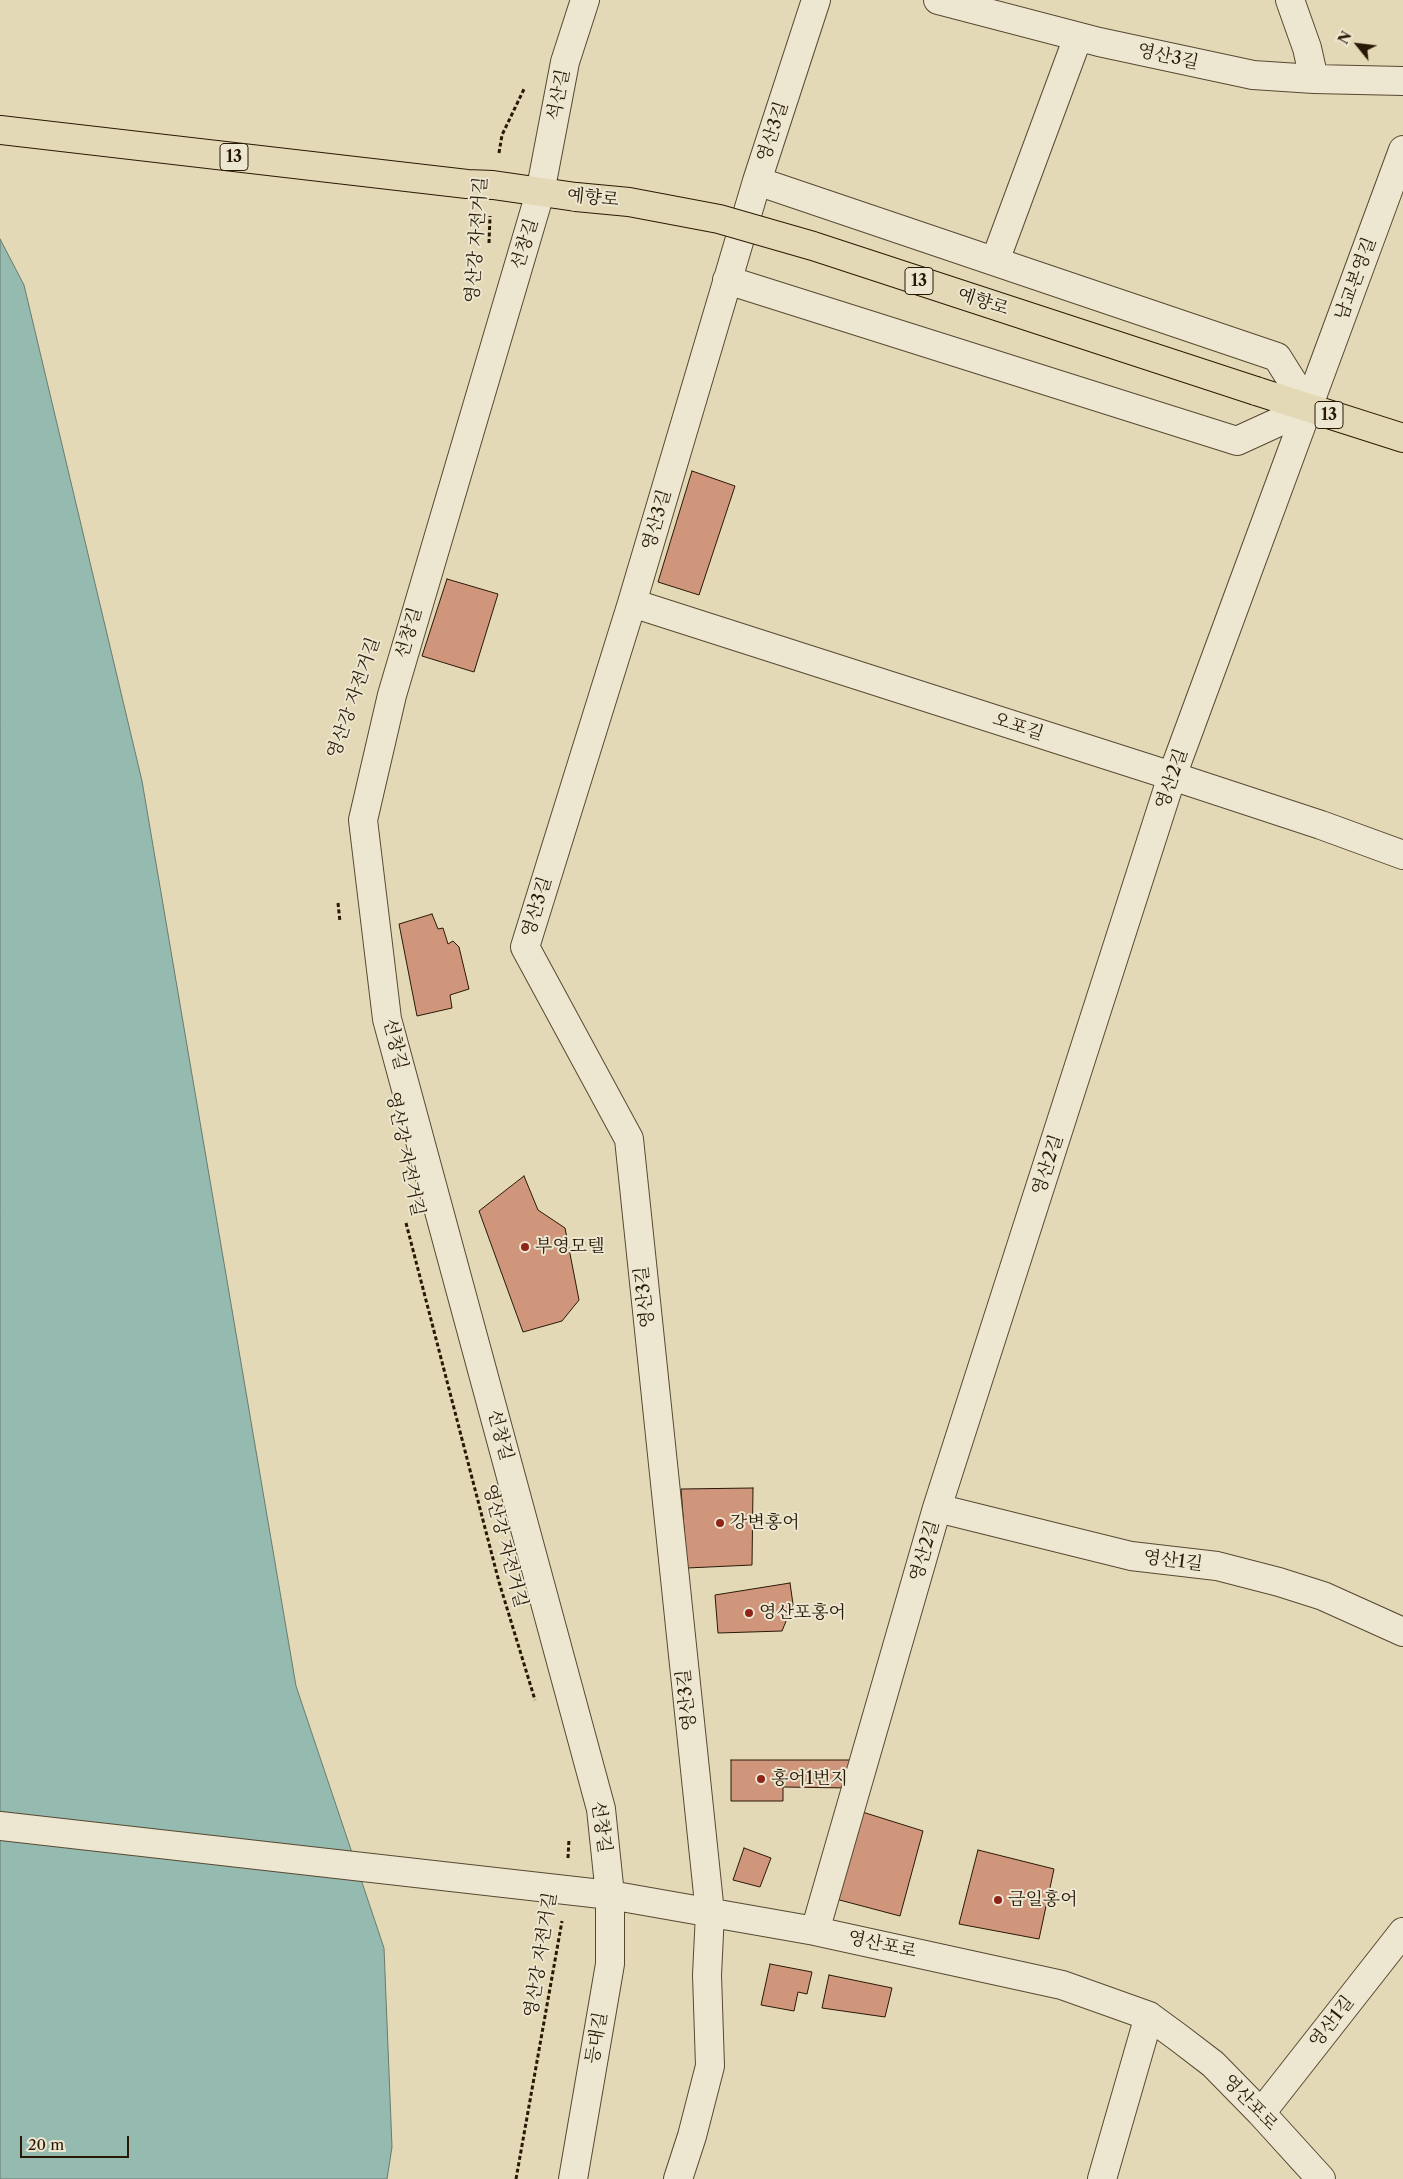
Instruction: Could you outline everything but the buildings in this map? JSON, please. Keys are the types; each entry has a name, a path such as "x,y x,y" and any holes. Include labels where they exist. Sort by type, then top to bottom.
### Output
{"main road":[{"name":"13","path":"0,130 480,184"},
{"name":"예향로","path":"480,184 540,193 629,202 728,221 813,246 1403,438"}],"street":[{"name":"석산길","path":"540,193 566,62 585,0"},
{"name":"영산3길","path":"678,2179 692,2136 710,2066 707,1975 710,1913 629,1139 524,947 632,603 757,181 816,0"},
{"name":"영산3길","path":"938,0 1078,36 1252,75 1314,79 1403,81"},
{"path":"1290,0 1307,48 1314,79"},
{"path":"995,261 1078,36"},
{"name":"남교본영길","path":"1309,408 1403,150"},
{"path":"727,280 1237,441 1309,408 1277,357 757,181"},
{"name":"선창길","path":"540,193 392,695 363,820 387,1019 600,1809 610,1896"},
{"name":"영산2길","path":"815,1931 938,1508 1172,776 1309,408"},
{"name":"오포길","path":"632,603 1172,776 1321,825 1403,855"},
{"name":"영산1길","path":"938,1508 1131,1556 1217,1566 1279,1582 1323,1596 1403,1632"},
{"name":"영산포로","path":"0,1826 610,1896 815,1931 1062,1985 1149,2016 1213,2064 1321,2179"},
{"name":"등대길","path":"573,2179 610,1964 610,1896"},
{"name":"영산1길","path":"1261,2113 1403,1932"},
{"path":"1102,2179 1149,2016"}],"path":[{"name":"영산강 자전거길","path":"489,247 489,229 480,184 526,84"},
{"path":"337,894 342,932"},
{"name":"영산강 자전거길","path":"404,1216 499,1582 536,1702"},
{"name":"영산강 자전거길","path":"516,2179 555,1890 569,1835"}],"water":[{"path":"0,239 24,285 142,781 296,1686 384,1948 392,2147 387,2179 0,2179"}],"place":[{"name":"부영모텔","path":"525,1247"},
{"name":"강변홍어","path":"720,1523"},
{"name":"영산포홍어","path":"749,1613"},
{"name":"홍어1번지","path":"761,1779"},
{"name":"금일홍어","path":"998,1900"}]}
